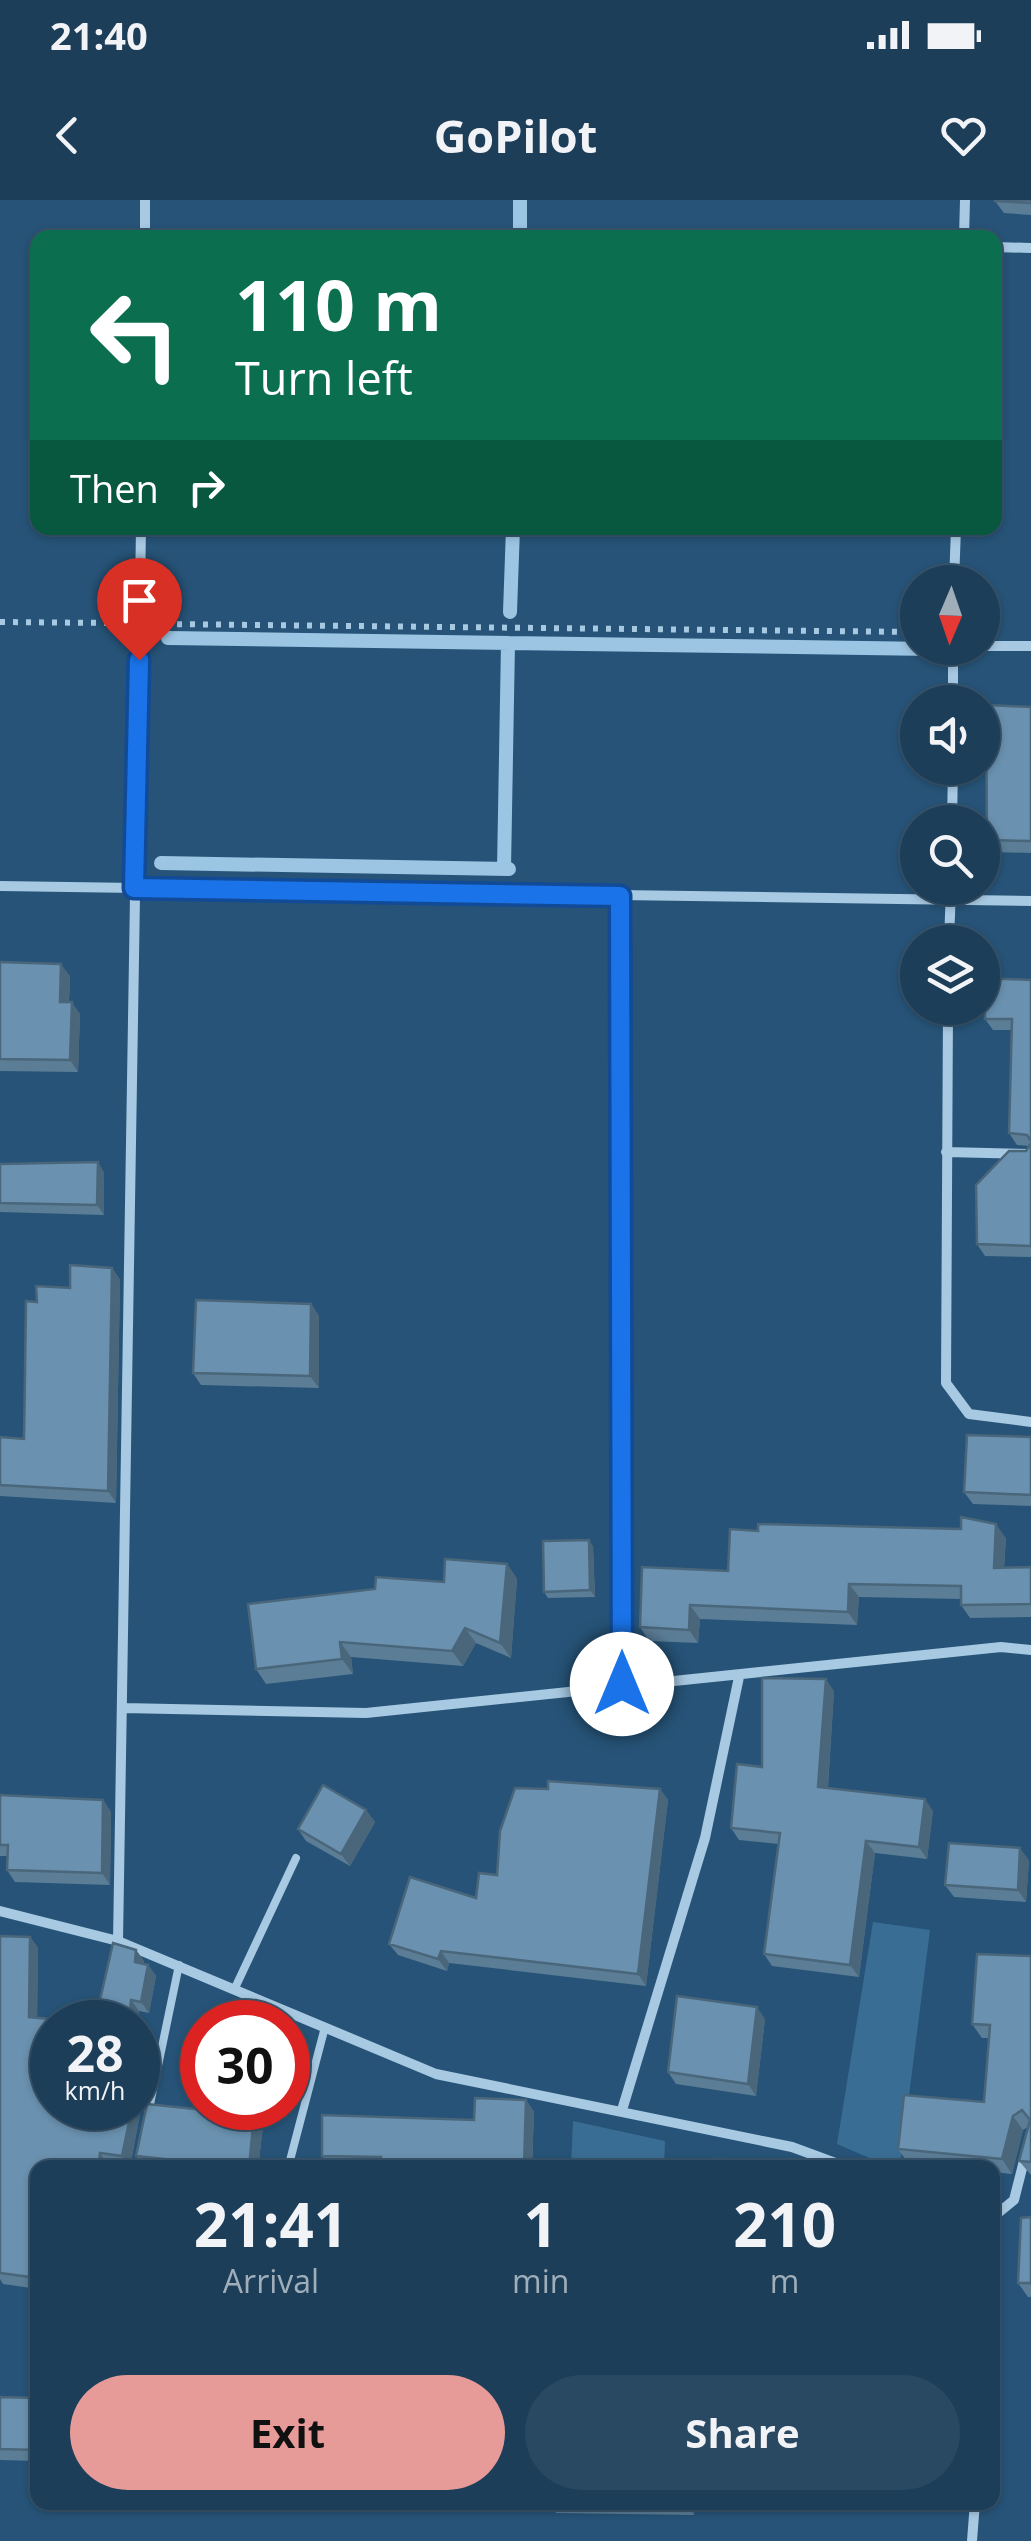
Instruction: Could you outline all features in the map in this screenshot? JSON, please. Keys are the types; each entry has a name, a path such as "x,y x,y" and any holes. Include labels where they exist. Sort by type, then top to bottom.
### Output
{"street":[{"path":"145,200 145,230"},
{"path":"964,230 965,200"},
{"path":"1002,247 1031,248"},
{"path":"118,1941 141,535"},
{"path":"955,565 956,535"},
{"path":"1000,646 1031,646"},
{"path":"0,886 900,899"},
{"path":"620,896 622,1684"},
{"path":"1000,901 1031,901"},
{"path":"948,1025 946,1384 969,1414 1031,1422"},
{"path":"946,1152 1031,1154"},
{"path":"123,1708 366,1714 1001,1647 1031,1650"},
{"path":"622,2110 705,1838 739,1677"},
{"path":"0,1911 118,1941 436,2074 792,2147 827,2160"},
{"path":"1000,2211 1014,2200 1031,2133"},
{"path":"972,2541 974,2510"}],"lane":[{"path":"234,1988 296,1858"},
{"path":"160,2057 179,1965"},
{"path":"290,2160 325,2026"}],"path":[{"path":"0,622 900,632"}],"shaded area":[{"path":"873,1922 930,1930 901,2160 874,2160 837,2144"},
{"path":"573,2121 665,2141 664,2160 571,2160"}],"building":[{"path":"1031,200 1031,203 995,201"},
{"path":"1000,706 1031,707 1031,841 1000,840 1000,805 987,805 987,785 1000,785"},
{"path":"0,962 61,964 60,1002 72,1002 70,1060 0,1059"},
{"path":"1000,979 1031,980 1031,1141 1027,1135 1009,1133 1012,1019 1000,1019"},
{"path":"1031,1143 1031,1246 977,1244 976,1185 1009,1151 1026,1151"},
{"path":"98,1162 97,1205 0,1203 0,1164"},
{"path":"70,1265 112,1268 108,1491 0,1485 0,1437 24,1439 26,1301 37,1302 36,1286 70,1288"},
{"path":"196,1300 311,1304 310,1376 193,1373"},
{"path":"967,1435 1031,1437 1031,1495 964,1492"},
{"path":"961,1517 996,1524 994,1568 1031,1567 1031,1604 961,1605 961,1586 849,1584 848,1612 690,1605 689,1630 640,1627 642,1567 728,1571 730,1529 758,1531 758,1524 961,1529"},
{"path":"589,1540 590,1590 544,1592 543,1541"},
{"path":"445,1559 507,1564 500,1643 465,1628 452,1651 340,1642 342,1659 256,1669 248,1604 375,1589 376,1577 444,1582"},
{"path":"762,1678 826,1679 818,1787 925,1799 919,1847 866,1841 850,1965 764,1954 780,1833 731,1828 737,1764 762,1767"},
{"path":"548,1781 660,1789 638,1974 441,1951 438,1959 389,1944 410,1877 476,1898 479,1873 497,1875 500,1831 515,1788 548,1789"},
{"path":"323,1785 366,1810 341,1854 298,1829"},
{"path":"0,1795 103,1800 102,1873 7,1870 8,1845 0,1845"},
{"path":"949,1843 1020,1848 1018,1890 945,1885"},
{"path":"0,1936 30,1937 30,2130 127,2130 122,2156 100,2153 99,2160 30,2160 30,2277 0,2273"},
{"path":"113,1943 136,1950 135,1962 148,1965 141,2000 100,2000"},
{"path":"977,1954 1031,1956 1031,2162 1019,2161 1030,2120 1022,2110 1013,2116 1002,2159 898,2149 904,2095 984,2102 990,2025 972,2024"},
{"path":"677,1996 757,2007 748,2084 668,2072"},
{"path":"475,2098 526,2100 524,2160 322,2156 322,2115 474,2120"},
{"path":"160,2105 180,2107 180,2130 253,2130 250,2160 136,2156 142,2130 160,2130"},
{"path":"1031,2217 1031,2283 1018,2283 1021,2218"},
{"path":"0,2397 30,2398 30,2450 0,2449"}],"waterway":[{"path":"520,200 520,230"},
{"path":"510,612 513,535"},
{"path":"168,638 900,649"},
{"path":"504,869 508,643"},
{"path":"161,863 509,869"}],"route":[{"path":"139,660 134,888 620,896 622,1684"}]}
